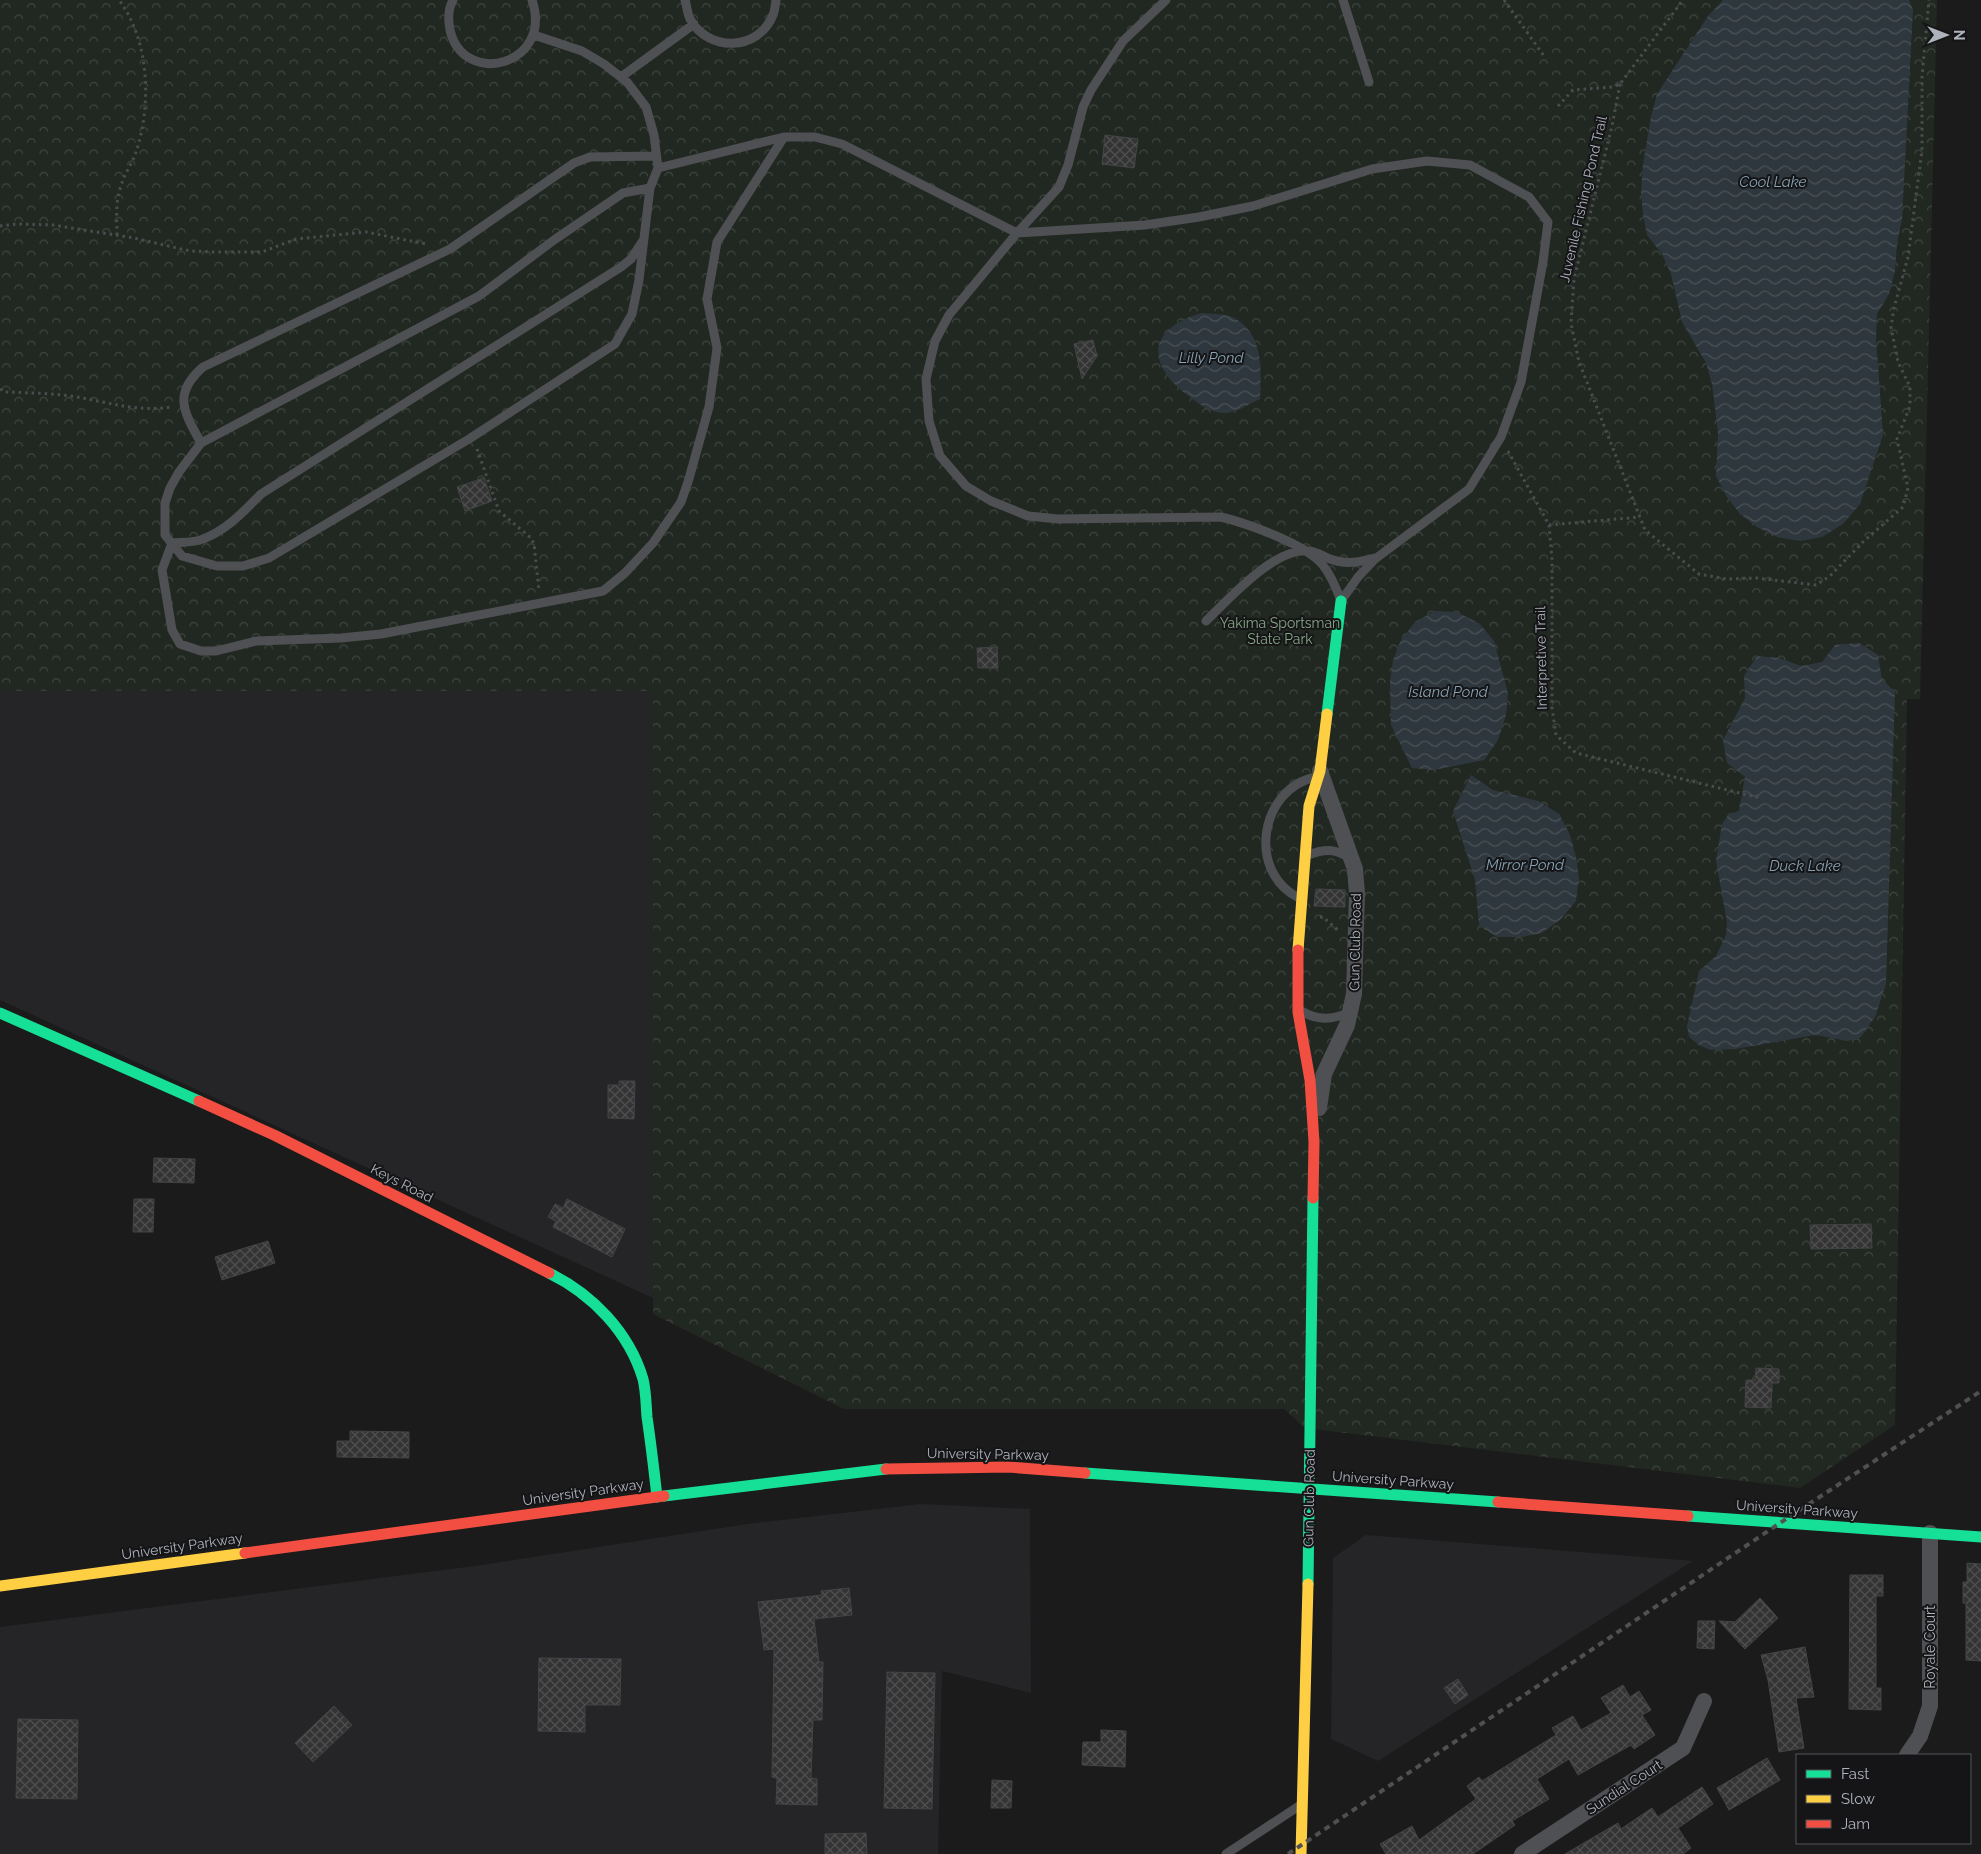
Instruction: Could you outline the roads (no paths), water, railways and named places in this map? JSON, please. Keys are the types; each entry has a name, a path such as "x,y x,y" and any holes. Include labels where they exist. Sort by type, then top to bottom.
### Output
{"street":[{"name":"Gun Club Road","path":"1301,1854 1310,1488 1314,1142 1310,1080 1298,1010 1300,917 1309,806 1320,774 1341,601"},
{"name":"Gun Club Road","path":"1314,1142 1324,1074 1347,1025 1354,994 1357,893 1355,869 1320,774"},
{"name":"Keys Road","path":"0,1013 274,1135 569,1283 608,1319 631,1348 643,1380 657,1497"},
{"name":"University Parkway","path":"0,1586 657,1497 888,1468 1008,1467 1981,1537"},
{"name":"Royale Court","path":"1908,1754 1920,1736 1930,1706 1930,1533"},
{"name":"Sundial Court","path":"1522,1854 1682,1748 1704,1701"}],"lane":[{"path":"453,0 448,22 452,38 462,52 477,61 494,64 511,60 525,50 534,35 536,18 532,0"},
{"path":"685,0 689,18 700,32 715,42 732,44 750,41 764,30 774,15 776,0"},
{"path":"1166,0 1123,41 1096,82 1083,106 1068,165 1060,187 1017,233 948,315 935,341 926,379 929,421 940,456 966,486 991,501 1028,516 1058,519 1221,517 1242,522 1308,551 1340,562 1358,562 1378,557"},
{"path":"1343,0 1369,82"},
{"path":"621,77 694,24"},
{"path":"534,35 582,51 621,77 646,107 654,135 658,168 650,188 639,280 632,314 615,344 473,437 269,558 243,566 217,566 182,556 165,534 165,502 170,488 201,443 479,296 554,240 623,193 650,188"},
{"path":"172,543 162,570 172,630 180,644 201,651 216,652 256,641 341,638 381,634 603,591 625,573 653,543 681,502 709,407 714,375 717,348 707,299 717,242 784,137"},
{"path":"658,168 784,137 815,137 842,144 1017,233 1145,225 1181,219 1253,206 1372,169 1427,161 1470,165 1529,197 1548,222 1543,262 1521,382 1501,437 1469,489 1378,557 1358,577 1341,601"},
{"path":"201,443 186,417 184,393 190,379 203,367 450,249 574,163 590,157 656,156"},
{"path":"172,543 202,540 234,521 261,494 621,267 631,260 644,238"},
{"path":"1308,551 1321,563 1333,580 1341,601"},
{"path":"1206,622 1264,568 1289,555 1308,551"},
{"path":"1301,898 1282,887 1272,873 1266,853 1268,827 1276,804 1289,789 1308,778 1320,774"},
{"path":"1305,855 1326,850 1342,853 1351,860"},
{"path":"1298,1010 1315,1018 1328,1019 1350,1012"},
{"path":"1226,1854 1302,1804"}],"water":[{"name":"Cool Lake","path":"1723,0 1909,0 1913,10 1902,219 1897,244 1895,271 1889,294 1877,314 1876,338 1883,435 1860,504 1843,524 1822,537 1800,541 1777,537 1757,527 1740,514 1727,497 1716,476 1718,432 1712,384 1706,363 1682,322 1671,274 1662,254 1647,235 1643,215 1641,192 1643,164 1657,94 1708,16"},
{"name":"Lilly Pond","path":"1201,313 1232,317 1245,326 1252,335 1259,354 1260,399 1233,412 1224,413 1210,410 1190,397 1165,373 1158,349 1162,339 1170,329 1183,320"},
{"name":"Island Pond","path":"1435,611 1457,612 1480,624 1494,641 1508,693 1506,715 1498,740 1484,760 1434,770 1412,768 1391,725 1390,681 1393,660 1401,640 1415,622"},
{"name":"Duck Lake","path":"1859,643 1878,655 1882,679 1895,692 1886,984 1875,1017 1860,1038 1848,1041 1815,1035 1735,1049 1710,1050 1699,1045 1689,1037 1687,1026 1699,971 1716,956 1726,935 1727,922 1716,861 1722,824 1729,814 1739,811 1745,777 1727,763 1723,740 1745,698 1744,676 1757,656 1779,658 1801,666 1822,662 1835,645"},
{"name":"Mirror Pond","path":"1471,775 1493,790 1538,801 1559,814 1570,835 1579,878 1576,901 1561,919 1542,933 1522,937 1497,937 1479,925 1475,880 1453,811"}],"railway":[{"path":"1288,1854 1780,1523 1981,1391"}],"park label":[{"name":"Yakima Sportsman State Park","path":"1280,632"}]}
